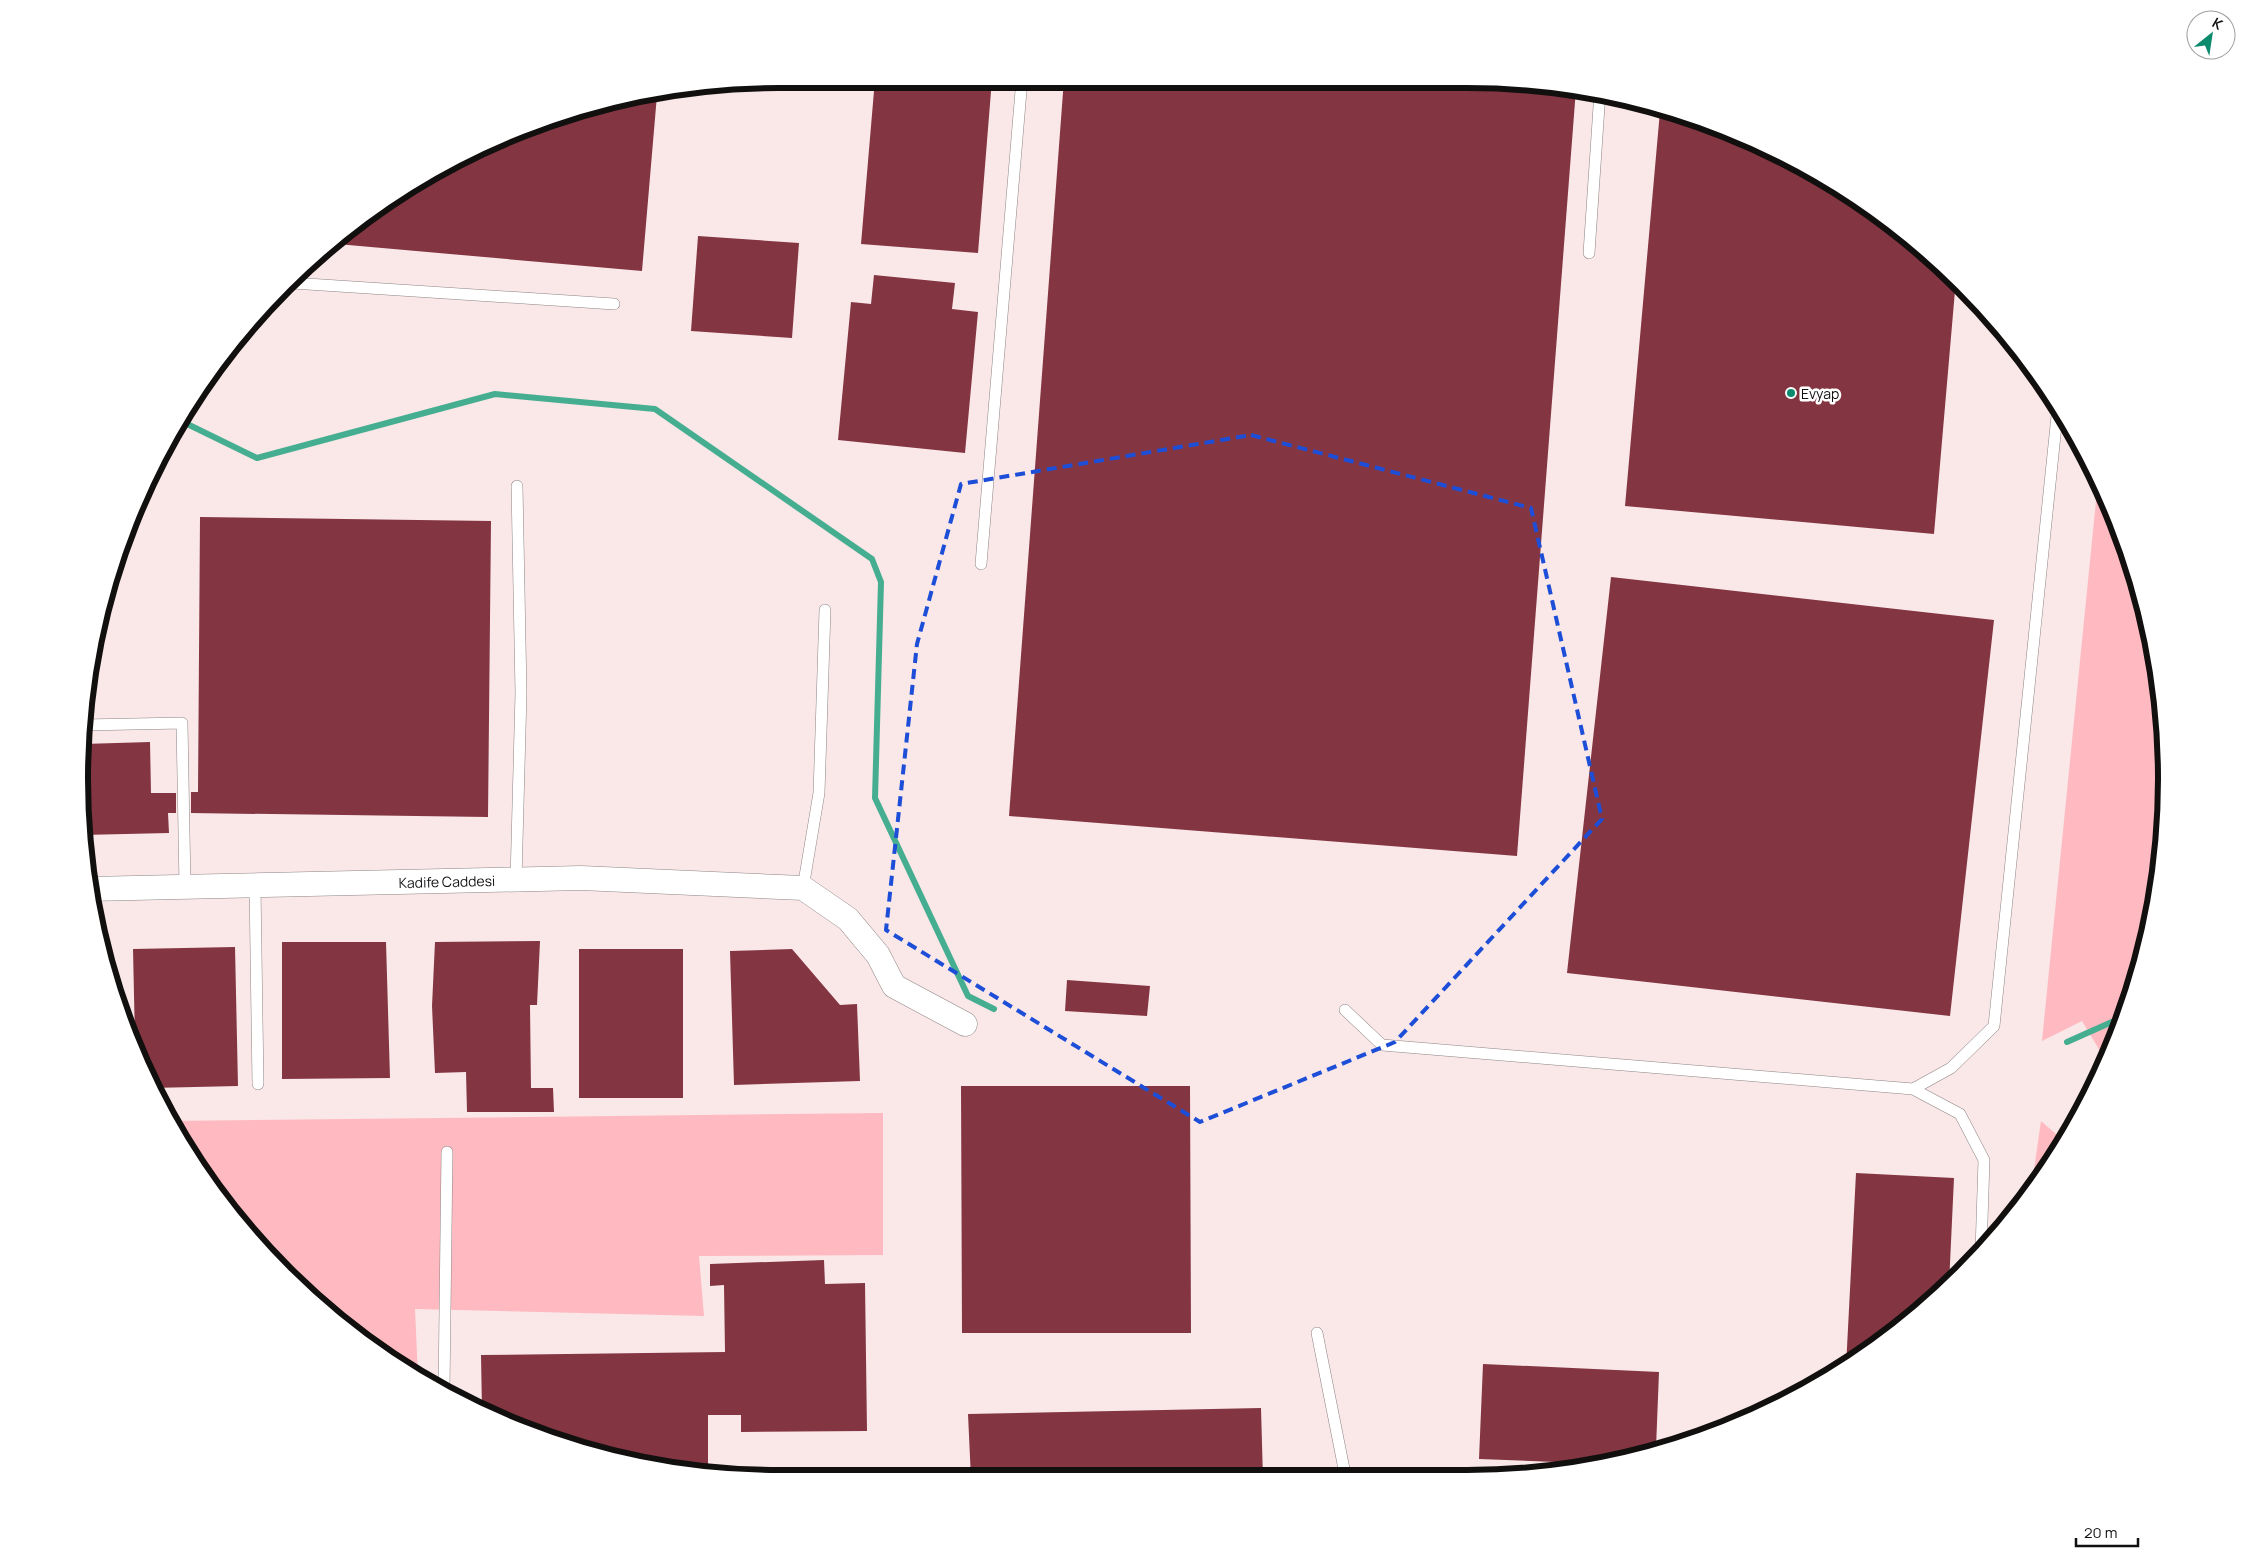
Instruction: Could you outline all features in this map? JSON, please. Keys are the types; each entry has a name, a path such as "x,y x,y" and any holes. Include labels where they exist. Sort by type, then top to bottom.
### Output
{"street":[{"name":"Kadife Caddesi","path":"97,889 581,878 803,888"},
{"path":"803,888 848,919 878,955 894,986 965,1024"}],"lane":[{"path":"982,564 1021,88"},
{"path":"1590,253 1599,101"},
{"path":"298,282 614,304"},
{"path":"1912,1089 1951,1068 1994,1026 2057,418"},
{"path":"516,880 521,693 517,486"},
{"path":"803,888 819,793 825,610"},
{"path":"90,725 182,723 184,887"},
{"path":"254,886 258,1084"},
{"path":"1345,1010 1382,1045 1912,1089 1960,1114 1984,1160 1981,1241"},
{"path":"444,1384 447,1152"},
{"path":"1317,1333 1344,1470"}],"highlighted area":[{"path":"1251,435 1531,508 1602,819 1395,1042 1200,1122 886,930 917,644 961,484"}],"shaded area":[{"path":"1467,88 1557,93 1646,111 1689,124 1732,140 1773,159 1813,180 1888,230 1956,290 2016,358 2042,395 2066,433 2106,514 2135,600 2145,644 2153,689 2158,779 2153,869 2145,914 2135,958 2106,1044 2066,1125 2042,1163 2016,1200 1956,1268 1888,1328 1813,1378 1773,1399 1732,1418 1689,1434 1646,1447 1557,1465 1467,1470 779,1470 689,1465 644,1457 600,1447 514,1418 433,1378 395,1354 358,1328 290,1268 230,1200 180,1125 140,1044 111,958 101,914 93,869 89,824 89,734 93,689 111,600 140,514 180,433 230,358 290,290 358,230 433,180 514,140 600,111 689,93 734,89"},
{"path":"2097,494 2122,557 2135,600 2153,689 2158,779 2153,869 2135,958 2122,1001 2102,1054 2082,1021 2042,1041"},
{"path":"883,1113 883,1255 699,1256 704,1316 415,1309 418,1368 358,1328 290,1268 230,1200 178,1121"},
{"path":"2041,1121 2059,1136 2033,1176"}],"building":[{"path":"874,88 991,88 978,253 861,244"},
{"path":"1063,88 1467,88 1512,89 1575,96 1517,856 1009,816"},
{"path":"657,99 642,271 341,244 395,204 433,180 514,140 600,111"},
{"name":"Evyap","path":"1660,115 1732,140 1813,180 1888,230 1955,289 1934,534 1625,506"},
{"path":"698,236 799,243 792,338 691,331"},
{"path":"874,275 955,283 952,309 978,312 965,453 838,440 851,302 871,304"},
{"path":"200,517 491,521 488,817 191,813 191,792 198,792"},
{"path":"1611,577 1994,620 1950,1016 1567,973"},
{"path":"150,742 151,793 176,793 176,813 168,813 169,833 90,835 89,744"},
{"path":"540,941 537,1005 530,1005 531,1088 553,1088 554,1112 467,1112 466,1072 435,1073 432,1006 435,942"},
{"path":"282,942 386,942 390,1078 282,1079"},
{"path":"235,947 238,1086 160,1088 135,1030 133,949"},
{"path":"579,949 683,949 683,1098 579,1098"},
{"path":"792,949 840,1005 857,1004 860,1081 734,1085 730,951"},
{"path":"1067,980 1150,986 1147,1016 1065,1011"},
{"path":"961,1086 1190,1086 1191,1333 962,1333"},
{"path":"1856,1173 1954,1178 1950,1274 1888,1328 1847,1357"},
{"path":"824,1260 825,1284 865,1283 867,1431 741,1432 741,1415 708,1415 708,1467 644,1457 600,1447 557,1434 514,1418 482,1403 481,1355 725,1352 724,1285 710,1286 710,1264"},
{"path":"1483,1364 1659,1372 1656,1444 1571,1463 1479,1459"},
{"path":"1261,1408 1263,1470 971,1470 968,1414"}],"waterway":[{"path":"186,423 257,458 495,394 655,409 872,559 881,582 875,798 968,996 994,1009"},
{"path":"2067,1042 2115,1021"}],"place":[{"name":"Evyap","path":"1791,393"}]}
